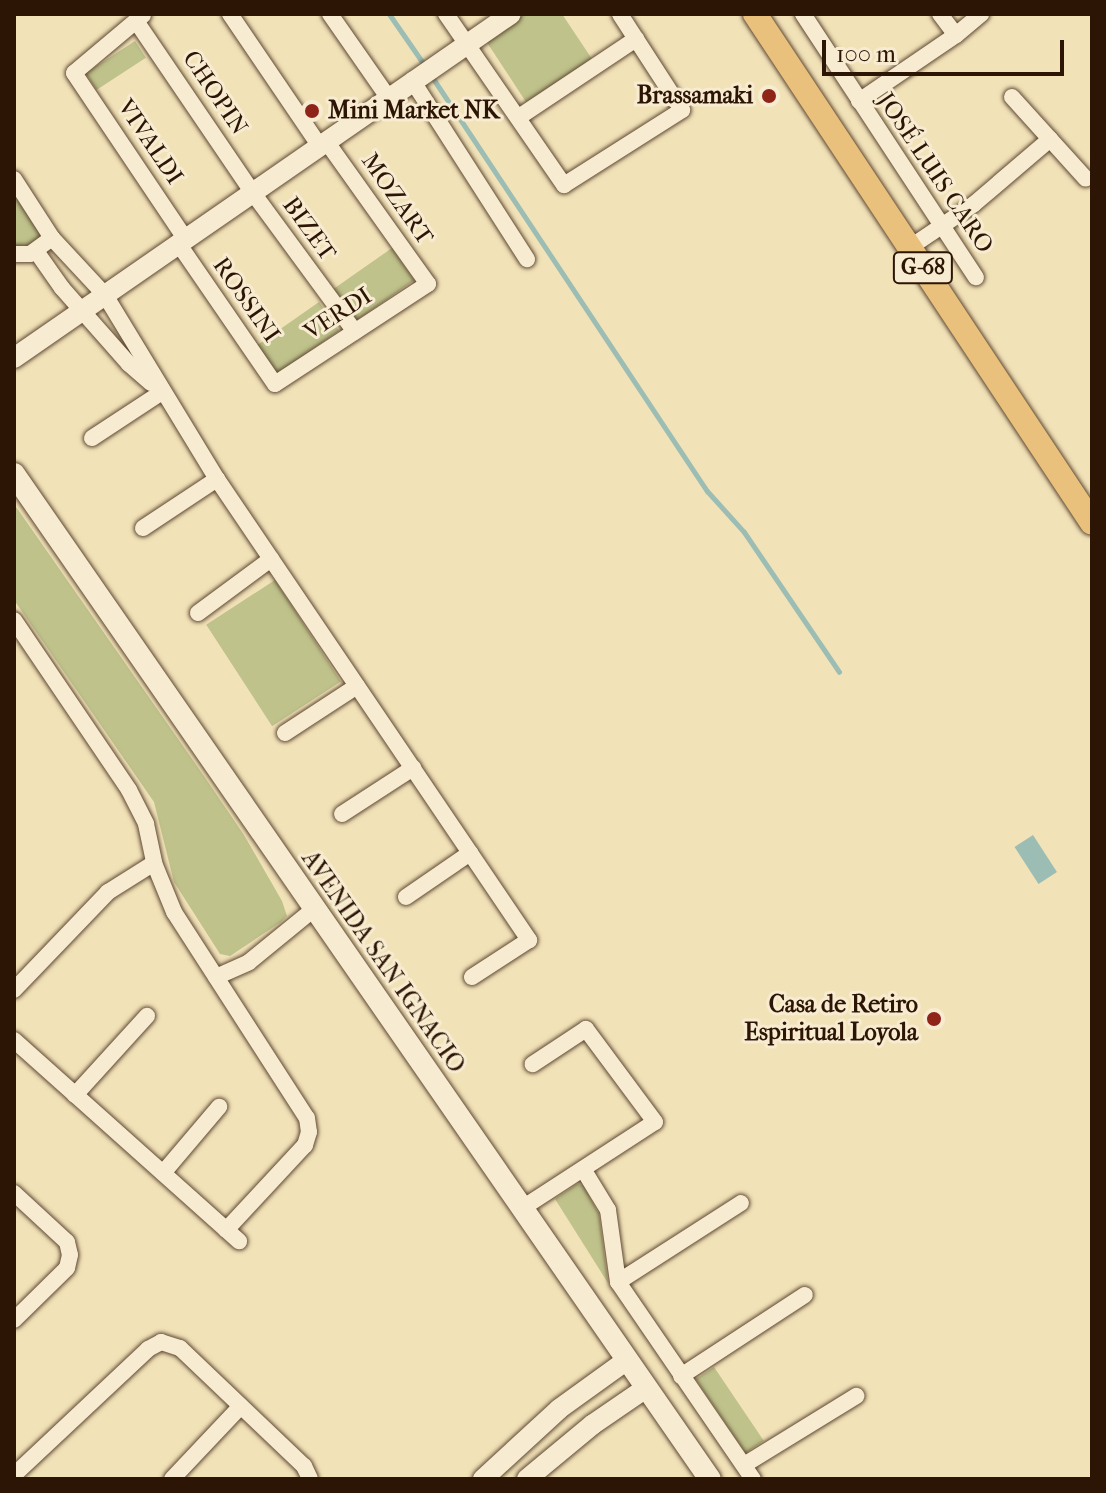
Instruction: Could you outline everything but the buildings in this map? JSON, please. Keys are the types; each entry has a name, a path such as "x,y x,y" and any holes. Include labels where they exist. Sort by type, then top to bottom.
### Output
{"main road":[{"name":"G-68","path":"755,14 1092,523"},
{"name":"AVENIDA SAN IGNACIO","path":"14,474 710,1479"}],"street":[{"name":"MOZART","path":"230,14 428,284"},
{"path":"330,14 388,97"},
{"path":"446,14 564,185 682,110 620,14"},
{"path":"14,358 511,14"},
{"name":"JOSÉ LUIS CARO","path":"803,14 976,277"},
{"path":"940,14 956,35"},
{"path":"859,101 956,35 981,14"},
{"name":"VIVALDI","path":"140,17 74,73 182,241"},
{"name":"CHOPIN","path":"140,17 253,193"},
{"path":"519,117 636,39"},
{"path":"412,80 527,259"},
{"path":"1012,97 1086,179"},
{"path":"909,248 974,204 1050,139"},
{"path":"14,179 52,238 105,295 217,479 529,940 472,977"},
{"name":"BIZET","path":"253,193 355,332"},
{"path":"14,254 36,251 52,238"},
{"name":"ROSSINI","path":"182,241 275,384"},
{"path":"36,251 62,288 84,309 129,364 162,392"},
{"name":"VERDI","path":"275,384 428,284"},
{"path":"92,438 162,392"},
{"path":"143,528 217,479"},
{"path":"198,613 271,559"},
{"path":"14,620 129,790 146,824 154,863 174,912 307,1118 309,1132 305,1145 226,1230"},
{"path":"285,733 357,686"},
{"path":"342,814 413,768"},
{"path":"406,897 470,853"},
{"path":"14,990 108,892 154,863"},
{"path":"216,977 249,962 314,909"},
{"path":"75,1095 147,1016"},
{"path":"524,1207 655,1122 586,1029 533,1064"},
{"path":"14,1040 239,1241"},
{"path":"163,1173 219,1107"},
{"path":"583,1169 608,1210 618,1282 748,1472 856,1396"},
{"path":"14,1193 67,1242 70,1255 67,1268 14,1320"},
{"path":"618,1282 741,1203"},
{"path":"681,1376 805,1295"},
{"path":"14,1475 156,1343 168,1342 180,1348 304,1466 310,1479"},
{"path":"483,1479 559,1409 627,1360"},
{"path":"527,1479 583,1432 646,1388"},
{"path":"172,1479 241,1406"}],"green space":[{"path":"521,14 562,14 592,59 526,102 484,38"},
{"path":"135,41 146,58 96,90 86,73"},
{"path":"14,179 52,238 14,254"},
{"path":"392,248 414,280 353,323 331,291"},
{"path":"319,302 339,331 277,374 257,346"},
{"path":"14,504 244,835 282,901 287,916 230,956 220,954 174,882 154,802 14,600"},
{"path":"275,580 341,681 272,726 206,625"},
{"path":"577,1184 583,1185 599,1214 608,1283 555,1199"},
{"path":"714,1367 764,1441 746,1453 696,1379"}],"water":[{"path":"1033,835 1057,872 1039,884 1015,847"}],"waterway":[{"path":"389,14 425,66"},
{"path":"430,74 707,491 744,532 839,672"}],"place":[{"name":"Brassamaki","path":"769,96"},
{"name":"Mini Market NK","path":"312,111"},
{"name":"Casa de Retiro Espiritual Loyola","path":"934,1019"}]}
